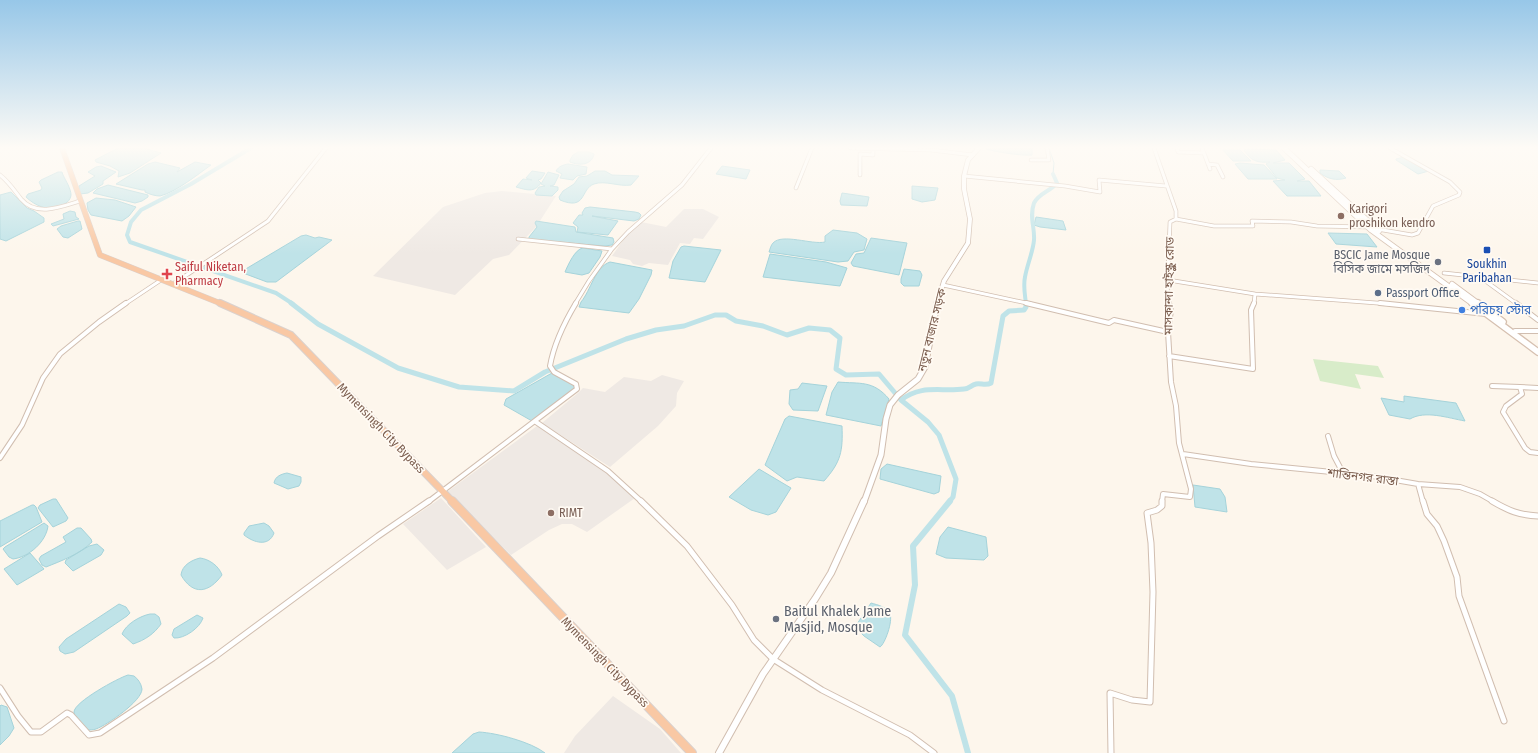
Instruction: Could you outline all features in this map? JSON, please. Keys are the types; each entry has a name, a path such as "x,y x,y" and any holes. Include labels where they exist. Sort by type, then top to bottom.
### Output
{"highway":[{"name":"Mymensingh City Bypass","path":"74,183 100,255 173,284 291,335 692,753"}],"main road":[{"path":"1321,183 1368,227 1538,352"},
{"path":"1327,183 1377,229 1538,349"}],"street":[{"path":"11,183 24,203 39,210 80,201"},
{"path":"173,284 195,271 268,221 298,183"},
{"path":"0,688 18,716 31,732 40,732 67,713 71,715 89,734 100,733 213,658 378,536 443,492 577,389 574,382 554,372 550,366 553,350 565,322 589,281 612,249 628,232 683,183"},
{"path":"796,188 798,183"},
{"name":"নতুন বাজার সড়ক","path":"773,659 803,616 837,560 868,490 881,454 889,411 894,399 900,393 916,383 925,367 936,308 943,285 968,243 970,219 964,183"},
{"path":"1036,183 1100,192 1099,183"},
{"path":"1134,183 1166,186"},
{"path":"1377,229 1412,235 1418,233 1433,206 1459,195 1460,192 1451,183"},
{"name":"মাসকান্দা হাইস্কুল রোড","path":"1111,753 1110,693 1132,700 1150,702 1153,592 1151,543 1147,513 1157,510 1162,506 1163,494 1190,497 1191,490 1179,443 1168,332 1171,310 1166,298 1170,222 1176,219 1176,212 1166,186"},
{"path":"1176,219 1200,225 1240,228 1253,226 1252,221 1291,222 1317,226 1368,227"},
{"path":"518,239 612,249"},
{"path":"1444,273 1538,283"},
{"path":"1480,277 1538,320"},
{"path":"0,458 22,425 43,378 60,354 99,322 161,280"},
{"path":"1168,280 1254,294 1375,303 1486,314"},
{"path":"1531,283 1538,287"},
{"path":"943,285 1109,323 1114,320 1168,332"},
{"path":"1170,356 1253,369 1252,310 1254,306 1254,294"},
{"path":"1515,331 1538,331"},
{"path":"1492,386 1538,388"},
{"path":"1520,387 1522,394 1506,406 1503,412 1525,448 1530,452 1538,453"},
{"path":"536,422 608,471 666,525 686,546 732,605 754,640 773,659 822,690 910,735 934,753"},
{"path":"1328,436 1334,456 1342,473"},
{"name":"শান্তিনগর রাস্তা","path":"1183,454 1252,464 1372,476 1418,484 1460,487 1480,494 1509,510 1522,515 1538,516"},
{"path":"1418,484 1427,514 1437,526 1457,577 1457,588 1486,674 1504,721"},
{"path":"719,753 740,712 773,659"}],"shaded area":[{"path":"502,191 556,196 536,227 509,255 493,259 455,295 373,276 443,207 485,193"},
{"path":"684,209 703,209 719,217 703,239 694,238 690,244 680,243 668,265 649,263 642,266 633,264 630,260 612,256 626,236 641,222 666,227"},
{"path":"662,375 684,381 677,393 676,406 658,426 610,467 542,423 583,388 605,392 624,377 651,381"},
{"path":"537,426 603,469 635,498 587,532 572,524 562,524 549,530 511,555 447,492"},
{"path":"441,498 486,547 447,570 403,524"},
{"path":"613,696 660,729 681,753 564,753 575,736"}],"green space":[{"path":"1313,359 1378,366 1384,378 1355,374 1361,389 1320,381"}],"water":[{"path":"40,183 67,183 71,195 70,199 60,206 46,208 35,204 26,197 28,194 41,190 42,188"},
{"path":"84,183 103,183 88,193 80,194 79,186"},
{"path":"185,183 160,196 145,192 145,190 116,184"},
{"path":"519,183 541,183 536,188 530,190 516,187"},
{"path":"555,183 550,186 558,187 558,190 552,196 536,195 535,193 539,187 545,186 541,184"},
{"path":"597,183 590,187 582,198 575,203 560,200 559,197 563,191 574,184"},
{"path":"604,183 633,183 631,185"},
{"path":"1275,183 1311,183 1321,196 1287,196"},
{"path":"108,185 148,195 148,197 135,203 93,193 97,189"},
{"path":"912,186 938,188 935,200 922,202 912,199"},
{"path":"11,192 27,208 44,218 44,222 6,241 0,239 0,195"},
{"path":"842,193 869,197 867,206 841,205 840,201"},
{"path":"96,198 115,200 136,207 129,216 122,221 91,215 88,210 87,203"},
{"path":"590,207 635,212 641,215 639,219 634,221 592,216 618,221 608,235 577,232 578,227 573,223 579,215 583,215 582,213 585,208"},
{"path":"70,211 75,212 76,217 79,219 53,226 51,224 64,219 63,214"},
{"path":"1036,217 1063,221 1066,230 1034,225"},
{"path":"80,221 82,229 68,238 63,237 57,229 61,226"},
{"path":"536,221 575,227 576,232 613,238 614,242 612,245 605,246 532,240 529,239 529,237 537,227 535,223"},
{"path":"833,230 857,233 867,239 864,250 854,252 848,261 838,262 769,252 773,243 777,240 790,239 825,242 825,236"},
{"path":"1328,233 1367,234 1377,247 1336,244"},
{"path":"306,235 315,238 319,237 332,240 276,282 267,282 243,273 244,270 301,236"},
{"path":"871,238 907,243 899,275 853,266 851,263 856,254 864,253"},
{"path":"684,246 721,250 705,282 669,278 673,261 681,247"},
{"path":"583,248 602,251 600,257 589,273 582,275 565,272 577,251"},
{"path":"770,254 826,262 847,268 840,286 763,277"},
{"path":"610,262 652,270 639,299 629,313 579,307 597,274"},
{"path":"904,269 920,271 922,275 919,286 904,286 901,283"},
{"path":"552,373 573,383 575,389 532,421 504,405 506,399"},
{"path":"838,382 860,383 872,386 889,399 881,426 826,415 832,392"},
{"path":"802,383 827,386 818,411 793,410 789,404 790,390 798,389"},
{"path":"1404,396 1456,403 1465,421 1430,415 1416,416 1410,419 1389,415 1381,398 1404,402"},
{"path":"789,416 842,426 840,456 834,468 824,481 797,477 787,481 765,465 785,419"},
{"path":"887,464 941,476 939,492 934,494 880,479 881,469"},
{"path":"759,469 791,488 776,512 768,515 751,510 729,497"},
{"path":"287,473 301,477 299,486 288,489 274,483 277,477"},
{"path":"1193,485 1220,489 1225,497 1227,512 1195,507"},
{"path":"56,499 68,518 66,521 53,527 38,508 40,505"},
{"path":"32,505 36,507 42,522 0,547 0,521"},
{"path":"44,523 48,526 47,532 36,548 19,558 13,559 9,557 3,549 5,547"},
{"path":"264,523 269,526 274,533 269,540 265,542 257,542 244,535 249,526"},
{"path":"948,527 986,537 988,556 984,560 946,558 936,554 940,537"},
{"path":"77,528 81,528 92,542 76,554 64,560 46,567 42,565 39,559 41,556 66,542 63,537"},
{"path":"97,544 104,550 101,555 73,571 65,563 66,560 89,546"},
{"path":"30,553 44,569 17,585 4,569"},
{"path":"200,558 213,564 219,569 222,575 212,586 201,590 191,586 181,575 185,566"},
{"path":"871,603 885,608 891,617 888,632 880,647 864,636 855,627"},
{"path":"119,604 126,607 130,613 127,616 74,652 65,654 60,651 59,647 66,639"},
{"path":"150,614 155,614 159,617 161,624 149,636 133,644 122,634 124,630 134,621"},
{"path":"197,615 203,618 195,629 187,635 174,638 172,635 174,629"},
{"path":"128,675 134,676 141,685 142,689 136,700 108,723 93,730 87,730 75,717 74,712 76,708 81,702 97,691"},
{"path":"0,706 7,707 14,728 9,736 0,745"},
{"path":"479,732 514,739 531,745 545,753 452,753 473,734"}],"waterway":[{"path":"192,183 141,210 131,222 127,235 130,242 276,293 293,304"},
{"path":"1026,304 1024,280 1034,240 1032,217 1034,203 1039,197 1057,183"},
{"path":"291,303 318,324 398,368 459,387 514,391 545,372 626,339 656,330 684,326 715,315 726,315 736,321 763,326 787,335 809,328 830,330 840,338 836,369 846,375 879,374 901,400"},
{"path":"901,400 909,395 924,390 966,389 976,384 991,383 1003,316 1009,311 1024,310 1026,304"},
{"path":"901,400 928,422 939,435 956,479 953,497 949,502"},
{"path":"950,501 913,546 915,585 905,635 952,696 968,753"}],"place":[{"name":"Karigori proshikon kendro","path":"1341,216"},
{"name":"Soukhin Paribahan","path":"1487,250"},
{"name":"BSCIC Jame Mosque বিসিক জামে মসজিদ","path":"1438,262"},
{"name":"Saiful Niketan, Pharmacy","path":"167,274"},
{"name":"Passport Office","path":"1378,293"},
{"name":"পরিচয় স্টোর","path":"1462,310"},
{"name":"RIMT","path":"551,513"},
{"name":"Baitul Khalek Jame Masjid, Mosque","path":"776,619"}]}
